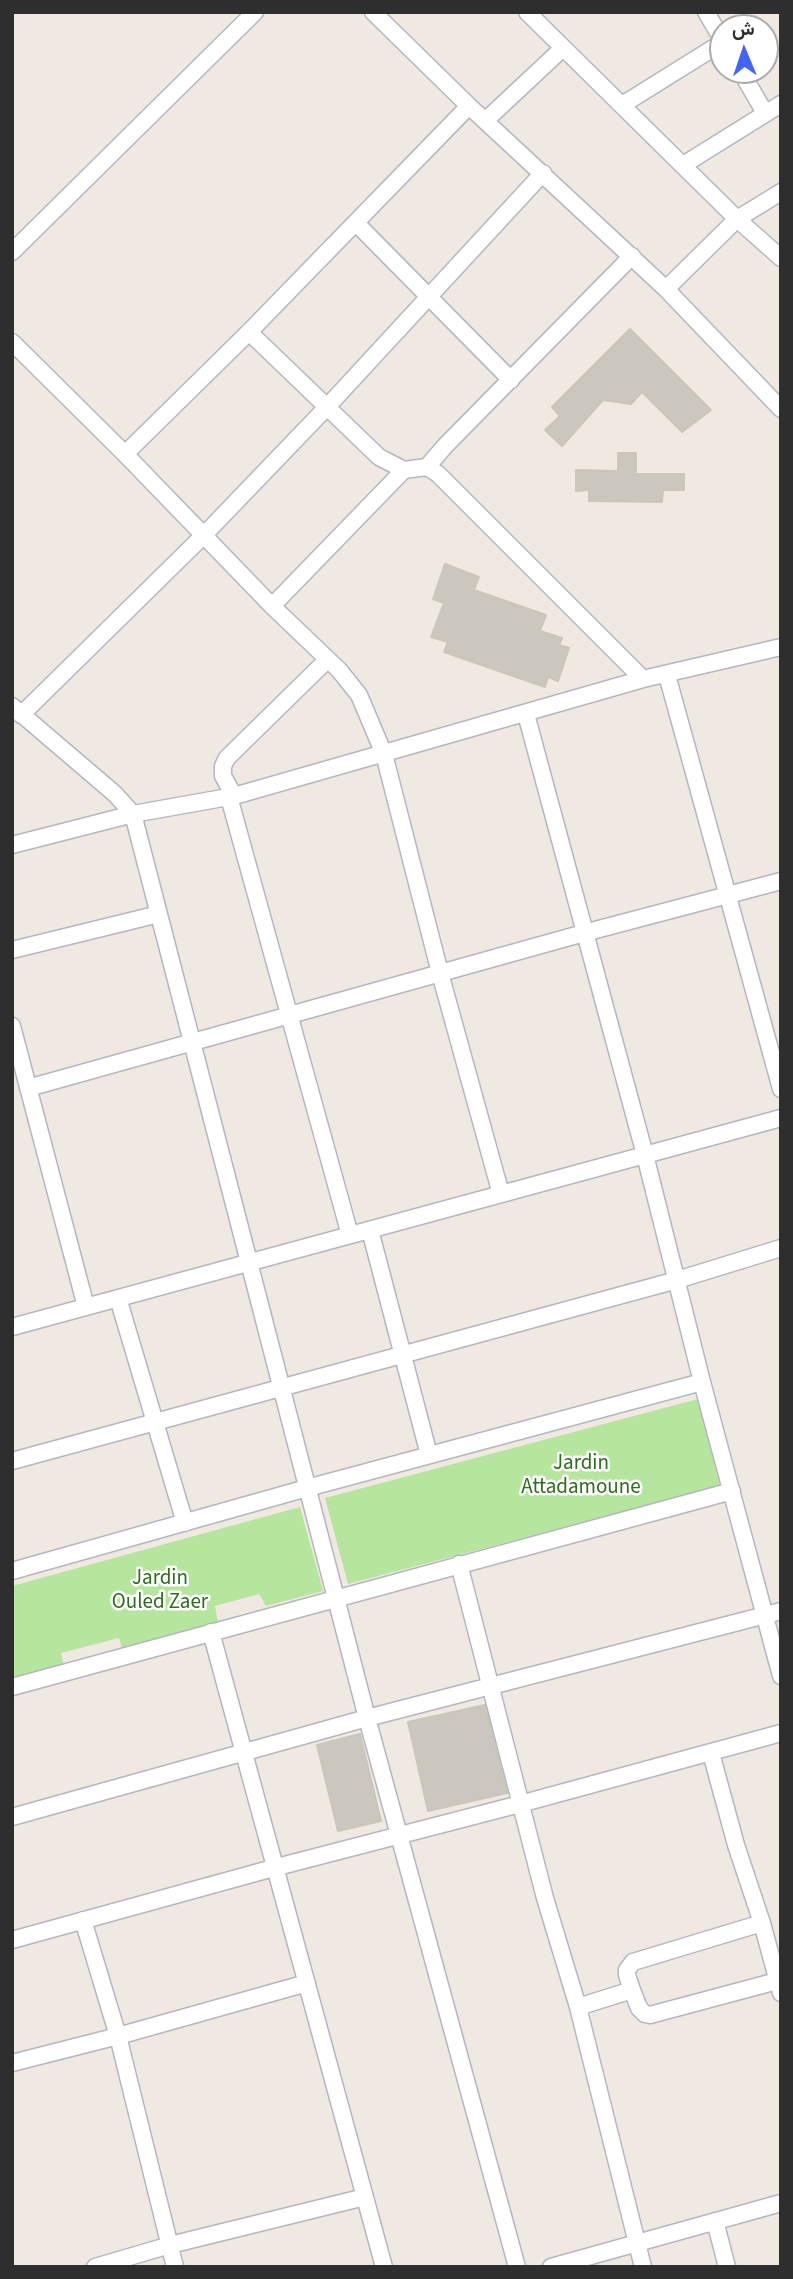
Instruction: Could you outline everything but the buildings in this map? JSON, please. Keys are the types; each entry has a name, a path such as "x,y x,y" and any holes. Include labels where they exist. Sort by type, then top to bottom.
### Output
{"street":[{"path":"12,253 255,12"},
{"path":"373,12 469,106 666,289 781,409"},
{"path":"527,12 737,219 781,258"},
{"path":"486,120 563,48"},
{"path":"622,105 709,51"},
{"path":"748,84 765,113"},
{"path":"683,165 781,104"},
{"path":"125,454 469,106"},
{"path":"517,2267 367,1718 190,1043 133,814 115,794 17,711 204,535 327,407 543,173"},
{"path":"666,289 737,219 781,192"},
{"path":"356,223 511,380"},
{"path":"427,467 632,256"},
{"path":"248,332 379,457 404,470 427,467 438,474 643,679"},
{"path":"12,342 349,681 359,695 384,754 440,973 501,1194"},
{"path":"272,606 404,470"},
{"path":"12,845 133,814 232,796 643,679 781,648"},
{"path":"327,660 227,758 223,766 223,776 232,796 350,1235"},
{"path":"667,674 781,1089"},
{"path":"526,714 781,1676"},
{"path":"28,1088 781,881"},
{"path":"12,950 159,914"},
{"path":"12,1026 86,1307"},
{"path":"12,1327 781,1118"},
{"path":"370,1230 429,1455"},
{"path":"12,1461 677,1280 781,1248"},
{"path":"118,1298 185,1523"},
{"path":"12,1571 307,1488 702,1382"},
{"path":"12,1687 732,1491"},
{"path":"459,1564 545,1898 578,2007 643,2267"},
{"path":"12,1817 367,1718 781,1611"},
{"path":"211,1632 384,2267"},
{"path":"12,1940 781,1733"},
{"path":"711,1753 736,1844 776,1959 779,1987 650,2015 639,2008 627,1975 633,1962 762,1923"},
{"path":"83,1920 118,2036 175,2267"},
{"path":"12,2063 307,1983"},
{"path":"578,2007 632,1990"},
{"path":"95,2267 170,2245 365,2197"},
{"path":"551,2267 781,2203"},
{"path":"715,2221 727,2267"}],"green space":[{"name":"Jardin Attadamoune","path":"698,1399 720,1486 348,1584 325,1498"},
{"name":"Jardin Ouled Zaer","path":"300,1507 323,1591 266,1606 259,1594 215,1606 218,1622 122,1648 119,1638 61,1653 64,1667 12,1681 12,1586"}]}
